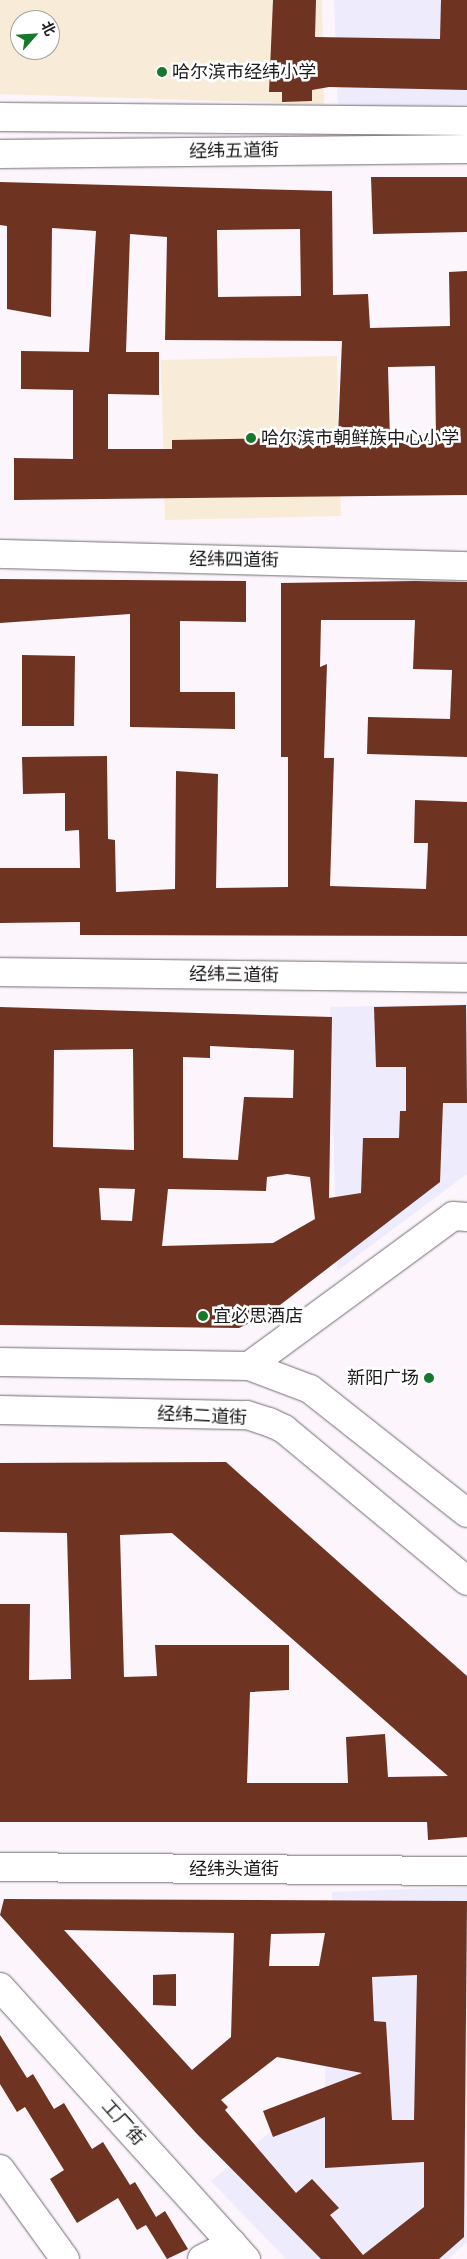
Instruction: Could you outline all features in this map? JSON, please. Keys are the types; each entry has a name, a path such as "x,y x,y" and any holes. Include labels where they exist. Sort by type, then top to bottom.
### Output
{"main road":[{"name":"经纬五道街","path":"0,117 467,121"},
{"name":"经纬五道街","path":"0,154 467,149"},
{"name":"经纬四道街","path":"0,554 467,566"},
{"name":"经纬三道街","path":"0,972 467,978"},
{"path":"249,1366 454,1216 467,1217"},
{"path":"0,1362 249,1366 310,1389 467,1514"},
{"name":"经纬二道街","path":"0,1410 247,1415 269,1422 284,1429 467,1581"},
{"name":"经纬头道街","path":"0,1867 467,1871"},
{"name":"工厂街","path":"0,1987 239,2251"},
{"path":"0,2169 65,2259"},
{"path":"202,2259 239,2251"}],"shaded area":[{"name":"哈尔滨市经纬小学","path":"0,0 322,0 324,104 0,94"},
{"path":"334,0 467,0 467,105 338,107"},
{"name":"哈尔滨市朝鲜族中心小学","path":"337,356 341,516 165,520 161,360"},
{"path":"467,1004 467,1174 337,1271 330,1007"},
{"path":"467,1887 467,2242 448,2259 286,2259 211,2181 325,2087 332,1892"}],"building":[{"path":"273,0 316,0 315,37 440,39 441,0 467,0 467,90 329,87 312,90 312,101 282,102 282,92 269,92"},
{"path":"371,177 467,177 467,232 373,234"},
{"path":"0,182 332,191 333,295 368,294 370,328 450,326 449,272 467,271 467,495 14,500 14,458 73,459 73,390 21,389 21,351 89,352 96,231 52,228 51,317 7,309 7,226 0,225","holes":["300,229 301,296 218,297 217,230","130,234 167,237 165,340 342,341 338,437 172,440 172,449 108,449 108,394 159,395 159,352 126,352","435,366 436,440 390,440 388,367"]},
{"path":"0,579 246,581 246,622 180,621 180,692 235,692 235,729 130,727 130,614 0,623"},
{"path":"467,582 467,757 367,754 368,717 450,719 452,670 413,669 415,620 321,620 320,667 327,664 324,758 334,758 330,886 426,889 428,843 414,843 415,800 467,802 467,936 80,935 80,922 0,923 0,868 80,868 79,830 65,831 65,793 23,794 22,757 107,756 108,839 115,840 116,892 175,889 176,771 218,774 216,888 288,887 288,757 281,757 281,583"},
{"path":"22,655 75,656 74,726 22,726"},
{"path":"466,1005 467,1103 443,1103 440,1182 267,1315 239,1328 0,1325 0,1007 332,1017 329,1198 361,1193 363,1138 399,1138 400,1111 406,1111 406,1067 376,1067 374,1007","holes":["210,1046 294,1050 293,1098 244,1097 238,1160 183,1158 183,1057 210,1058","133,1049 134,1150 53,1147 54,1050","287,1174 310,1177 315,1219 273,1243 162,1246 168,1189 266,1191 267,1177","99,1188 135,1189 132,1221 101,1220"]},
{"path":"226,1462 467,1676 467,1837 428,1840 427,1822 0,1822 0,1604 30,1604 29,1680 71,1679 67,1533 0,1532 0,1463","holes":["172,1533 448,1776 388,1777 385,1734 346,1737 348,1783 247,1783 250,1692 289,1690 289,1645 155,1645 157,1676 124,1677 120,1535"]},
{"path":"4,1899 467,1901 464,2237 439,2259 321,2259 197,2134 0,1915","holes":["64,1930 234,1933 231,2037 192,2070","325,1933 319,1966 269,1966 271,1934","417,1975 414,2120 392,2120 386,2022 374,2021 372,1977","277,2057 362,2073 263,2111 273,2137 325,2117 325,2168 424,2162 424,2207 363,2255 330,2215 339,2208 312,2179 296,2193 225,2110 228,2107 221,2100"]},
{"path":"176,1974 176,2006 153,2005 153,1975"},
{"path":"0,2035 27,2078 33,2074 54,2109 64,2103 92,2149 103,2142 130,2185 135,2182 156,2217 165,2211 188,2249 167,2259 146,2225 137,2230 118,2198 77,2223 50,2179 64,2170 25,2107 17,2112 0,2084"}],"place":[{"name":"哈尔滨市经纬小学","path":"162,72"},
{"name":"哈尔滨市朝鲜族中心小学","path":"251,438"},
{"name":"宜必思酒店","path":"203,1316"},
{"name":"新阳广场","path":"429,1378"}]}
